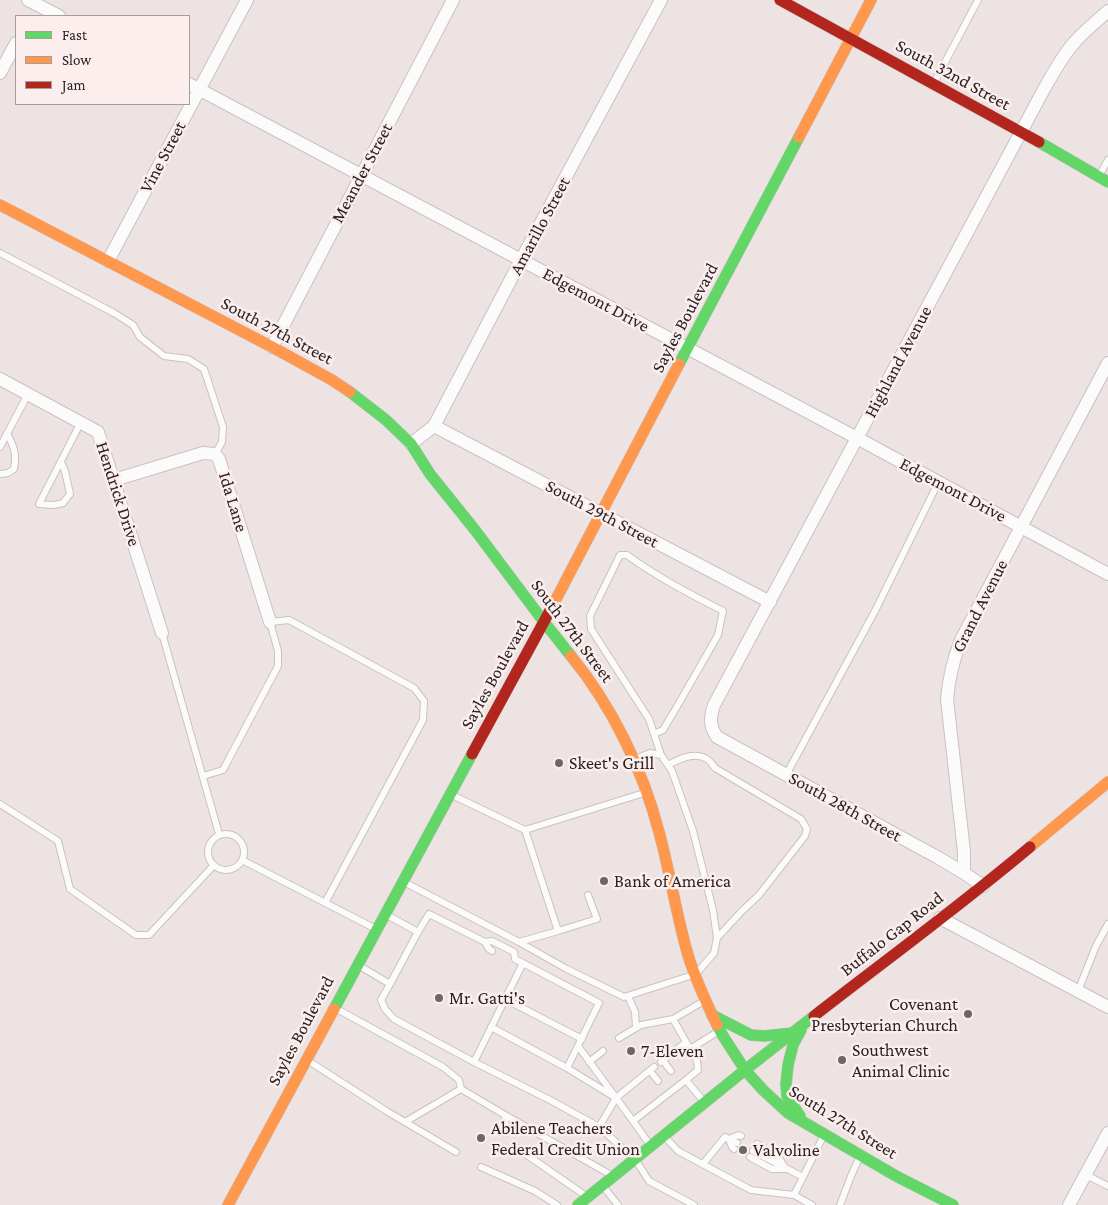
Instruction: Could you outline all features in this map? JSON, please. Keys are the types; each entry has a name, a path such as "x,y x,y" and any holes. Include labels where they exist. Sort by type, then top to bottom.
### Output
{"main road":[{"name":"South 32nd Street","path":"780,0 1103,179"},
{"name":"Sayles Boulevard","path":"228,1205 544,622 871,0"},
{"name":"South 27th Street","path":"0,205 332,380 386,420 411,444 430,474 578,664 609,710 638,769 659,831 688,955 712,1015 745,1070 788,1113 934,1200 953,1205"},
{"name":"Buffalo Gap Road","path":"578,1205 745,1070 983,886 1108,782"},
{"path":"712,1015 751,1035 764,1036 793,1033"},
{"path":"803,1122 787,1096 786,1084 793,1045 804,1024"}],"street":[{"name":"Vine Street","path":"194,87 247,0"},
{"name":"Meander Street","path":"272,347 453,0"},
{"name":"Amarillo Street","path":"411,444 434,426 661,0"},
{"path":"33,5 56,15"},
{"name":"Highland Avenue","path":"711,725 710,717 714,706 1057,67 1074,44 1108,12"},
{"path":"0,74 15,45"},
{"name":"Edgemont Drive","path":"194,87 857,438 1108,574"},
{"name":"Vine Street","path":"108,261 185,105"},
{"name":"Grand Avenue","path":"964,873 964,852 947,700 954,659 961,640 1108,363"},
{"name":"Hendrick Drive","path":"0,379 98,432 162,633"},
{"name":"South 29th Street","path":"434,426 770,602"},
{"name":"Ida Lane","path":"114,480 203,453 215,454 219,458 270,622"},
{"name":"South 28th Street","path":"711,725 716,737 938,857 983,886"},
{"path":"940,918 1108,1007"},
{"path":"1069,1205 1108,1133"}],"lane":[{"path":"933,84 978,0"},
{"path":"1103,179 1108,160"},
{"path":"0,253 114,313 132,325 140,337 164,356 188,359 204,369 223,427 222,442 215,454"},
{"path":"0,447 28,394"},
{"path":"60,462 65,471 70,494 63,503 54,505 39,504 60,462 81,422"},
{"path":"0,474 8,473 14,469 16,458 14,446 7,434"},
{"path":"786,775 876,611 938,483"},
{"path":"403,881 565,968 624,997 696,974 714,953 717,938 713,910 693,831 672,771 661,755 648,719 591,629 590,616 620,555 627,555 670,583 723,611 718,635 663,730 654,734"},
{"path":"203,776 223,770 278,666 278,651 270,622 289,620 414,688 424,701 423,720 325,903"},
{"path":"162,633 219,834"},
{"path":"634,760 650,753 661,755"},
{"path":"668,765 680,758 698,756 707,759 715,768 801,819 807,829 805,836 759,895 740,912 717,938"},
{"path":"450,794 526,830 645,792"},
{"path":"0,804 58,841 70,889 136,935 149,935 214,865"},
{"path":"526,830 558,931"},
{"path":"226,833 238,837 244,848 242,860 229,870 218,868 210,860 208,854 210,842 219,834 226,833"},
{"path":"242,860 376,929"},
{"path":"519,942 597,919 588,895"},
{"path":"385,913 418,932"},
{"path":"492,951 485,942 429,914 381,1000 385,1009 394,1019 599,1127 634,1159 649,1181 694,1205"},
{"path":"1078,991 1096,946 1108,924"},
{"path":"485,942 492,941 514,952 512,959 599,1003 567,1068"},
{"path":"474,1062 523,963"},
{"path":"357,965 390,984"},
{"path":"628,996 635,1012 636,1027"},
{"path":"505,999 582,1039"},
{"path":"619,1038 641,1025 673,1019 705,1000"},
{"path":"334,1007 443,1067 459,1080 461,1089 614,1176"},
{"path":"633,1121 698,1070 697,1060 673,1019"},
{"path":"491,1027 567,1068 616,1098"},
{"path":"690,1049 720,1030"},
{"path":"671,1071 662,1061 686,1042"},
{"path":"578,1046 651,1146"},
{"path":"590,1062 603,1051"},
{"path":"306,1059 456,1152"},
{"path":"599,1127 616,1098 652,1069 658,1081"},
{"path":"682,1082 704,1103"},
{"path":"405,1122 461,1089"},
{"path":"505,1115 506,1133"},
{"path":"794,1195 824,1135"},
{"path":"664,1136 678,1151 751,1190 794,1195 807,1204"},
{"path":"703,1164 725,1137 729,1139 741,1136"},
{"path":"729,1139 736,1146"},
{"path":"757,1144 778,1156 786,1169"},
{"path":"514,1146 588,1197"},
{"path":"751,1154 772,1169 786,1169 802,1177"},
{"path":"840,1205 861,1155"},
{"path":"481,1167 535,1191 557,1205"},
{"path":"1086,1174 1108,1186"},
{"path":"603,1185 618,1205"}],"traffic: fast":[{"path":"679,364 799,137"},
{"path":"1039,142 1108,182"},
{"path":"350,392 386,420 411,444 430,474 571,656"},
{"path":"334,1009 472,754"},
{"path":"712,1015 751,1035 764,1036 793,1033"},
{"path":"578,1205 814,1016"},
{"path":"717,1025 745,1070 788,1113 896,1176 953,1205"},
{"path":"800,1116 787,1096 786,1084 793,1045 801,1030"}],"traffic: slow":[{"path":"799,137 871,0"},
{"path":"0,205 272,347 350,392"},
{"path":"553,605 679,364"},
{"path":"571,656 586,675 613,717 635,762 663,847 688,955 697,982 717,1025"},
{"path":"1030,847 1108,782"},
{"path":"228,1205 334,1009"}],"traffic: jam":[{"path":"780,0 1039,142"},
{"path":"472,754 553,605"},
{"path":"814,1016 950,912 1030,847"}],"place":[{"name":"Skeet's Grill","path":"559,763"},
{"name":"Bank of America","path":"604,881"},
{"name":"Mr. Gatti's","path":"439,998"},
{"name":"Covenant Presbyterian Church","path":"968,1014"},
{"name":"7-Eleven","path":"631,1051"},
{"name":"Southwest Animal Clinic","path":"842,1060"},
{"name":"Abilene Teachers Federal Credit Union","path":"481,1138"},
{"name":"Valvoline","path":"743,1150"}]}
